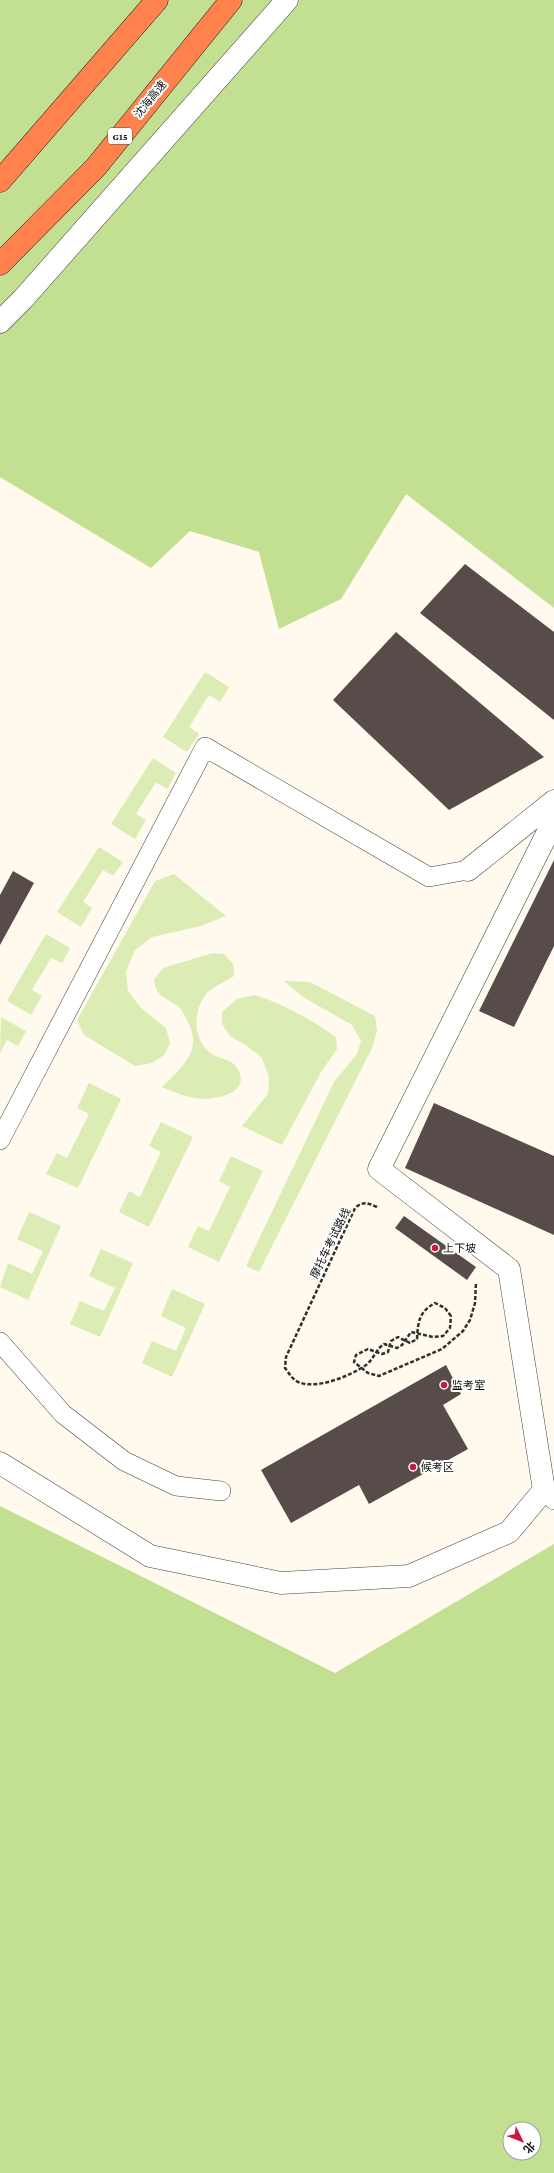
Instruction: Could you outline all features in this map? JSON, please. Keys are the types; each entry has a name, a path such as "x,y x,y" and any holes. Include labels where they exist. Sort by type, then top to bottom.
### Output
{"highway":[{"path":"0,181 157,0"},
{"name":"沈海高速","path":"0,264 96,167 231,0"}],"street":[{"path":"0,322 23,299 287,0"},
{"path":"468,870 554,801"},
{"path":"0,1463 150,1556 281,1583 409,1576 509,1532 549,1495 509,1268 379,1169 554,820"}],"lane":[{"path":"0,1140 204,747 430,876 468,870"},
{"path":"0,1342 63,1414 124,1462 176,1486 220,1491"}],"path":[{"name":"摩托车考试路线","path":"360,1368 354,1362 356,1356 368,1349 375,1352 382,1354 388,1352 389,1345 391,1341 398,1337 404,1340 410,1343 417,1339 418,1334 417,1330 419,1320 424,1309 435,1303 445,1308 451,1316 450,1328 443,1336 433,1337 418,1333 411,1332 405,1340 402,1345 397,1348 390,1346 384,1344 379,1347 377,1352 373,1358 360,1368 342,1377 312,1385 296,1381 285,1368 286,1357 355,1208 361,1203 368,1203 379,1208"},
{"path":"360,1368 368,1373 379,1376 442,1349 454,1340 463,1331 470,1320 475,1303 476,1288 473,1278"}],"green space":[{"path":"0,0 554,0 554,608 406,494 341,599 279,629 259,552 190,531 151,568 0,477"},
{"path":"205,672 229,687 220,702 209,695 189,727 199,734 187,752 163,737"},
{"path":"153,758 176,773 167,789 156,782 136,814 146,820 135,839 111,824"},
{"path":"99,847 123,862 113,876 103,870 83,902 92,908 81,927 57,912"},
{"path":"174,874 226,916 201,926 152,937 135,950 126,972 128,991 141,1008 166,1028 170,1043 164,1055 152,1063 135,1066 84,1035 77,1020 155,881"},
{"path":"46,934 70,948 62,963 51,958 32,990 42,996 31,1015 7,1001"},
{"path":"213,953 224,954 233,964 234,976 208,992 203,999 197,1016 196,1024 198,1033 205,1048 215,1056 230,1061 234,1064 239,1071 241,1079 239,1086 234,1091 226,1095 209,1099 201,1099 186,1096 162,1087 183,1065 192,1049 193,1040 192,1031 181,1009 160,995 155,986 154,979 163,968"},
{"path":"284,981 310,982 375,1016 377,1031 372,1048 259,1272 246,1266 334,1082 357,1054 361,1041 352,1025 303,997"},
{"path":"255,995 297,1013 336,1037 337,1049 321,1072 282,1145 242,1126 268,1094 269,1077 262,1058 247,1046 230,1036 222,1024 222,1012 237,999"},
{"path":"1,1017 26,1031 18,1046 7,1040 0,1053"},
{"path":"89,1083 121,1099 78,1188 46,1174 57,1153 67,1158 89,1114 77,1108"},
{"path":"161,1122 193,1137 149,1227 119,1212 129,1191 140,1197 161,1152 149,1146"},
{"path":"231,1156 263,1171 219,1262 188,1247 198,1226 209,1231 230,1187 219,1181"},
{"path":"29,1212 61,1226 28,1300 0,1287 8,1263 32,1274 43,1251 17,1239"},
{"path":"101,1249 133,1263 100,1337 70,1324 80,1301 104,1311 115,1288 89,1276"},
{"path":"172,1289 205,1304 172,1377 142,1363 152,1341 176,1351 186,1328 161,1316"},
{"path":"0,1506 335,1673 554,1544 554,2173 0,2173"}],"building":[{"path":"465,564 554,632 554,720 420,613"},
{"path":"396,632 544,757 449,810 333,700"},
{"path":"554,860 554,946 514,1027 479,1011"},
{"path":"13,871 34,883 0,945 0,895"},
{"path":"434,1103 554,1156 554,1235 405,1168"},
{"name":"上下坡","path":"404,1216 476,1267 467,1280 395,1228"},
{"path":"446,1365 461,1394 443,1405 468,1449 369,1504 359,1485 291,1523 261,1470"}],"place":[{"name":"上下坡","path":"435,1248"},
{"name":"监考室","path":"444,1385"},
{"name":"候考区","path":"413,1467"}]}
